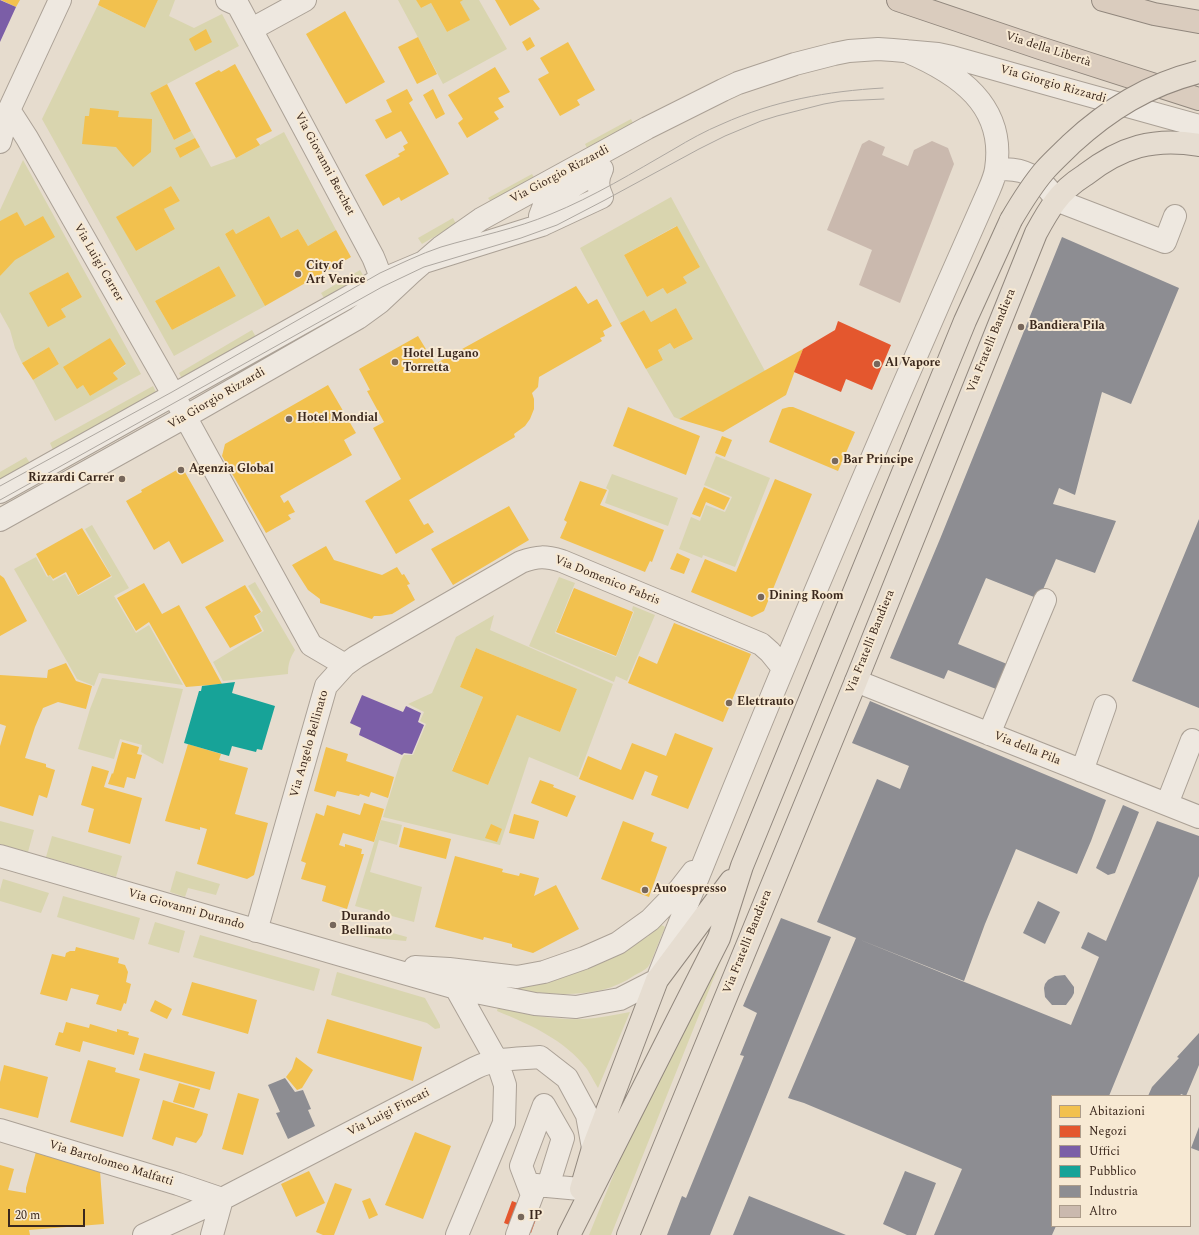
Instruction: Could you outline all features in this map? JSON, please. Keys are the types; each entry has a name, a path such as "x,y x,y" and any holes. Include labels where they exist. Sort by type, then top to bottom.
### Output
{"highway":[{"name":"Via della Libertà","path":"898,0 1040,48 1199,99"},
{"path":"1103,0 1154,14 1199,22"}],"main road":[{"path":"568,1235 719,938 742,866 965,321 1011,220 1045,169 1102,117 1124,102 1169,81 1199,72"},
{"name":"Via Fratelli Bandiera","path":"628,1235 856,681 1027,252 1036,233 1056,200 1092,169 1117,154 1129,148 1153,143 1167,142 1199,145"},
{"path":"568,1235 593,1148 657,980 742,866"}],"street":[{"path":"0,142 9,110 60,0"},
{"name":"Via Giovanni Berchet","path":"227,0 238,5 373,257 381,280 382,287 380,302"},
{"path":"252,30 305,0"},
{"name":"Via Giorgio Rizzardi","path":"0,520 185,418 358,318 380,302 441,247 480,219 703,99 733,85 795,64 826,55 863,50 906,51 938,54 1199,126"},
{"name":"Via Giorgio Rizzardi","path":"906,51 942,68 962,82 979,99 994,127 997,151 996,170"},
{"name":"Via Giorgio Rizzardi","path":"0,492 381,280 424,262 542,225 540,216 545,203 639,147 703,99"},
{"name":"Via Luigi Carrer","path":"9,110 27,138 185,418"},
{"path":"657,980 783,668 919,346 989,190 996,170 1013,169 1022,171 1045,186 1056,200 1165,242 1175,216"},
{"path":"185,418 312,645 344,665"},
{"name":"Via Domenico Fabris","path":"344,665 521,562 532,558 547,557 562,561 761,644 770,652 783,668"},
{"path":"989,734 1045,600"},
{"name":"Via Angelo Bellinato","path":"256,931 326,686 344,665"},
{"name":"Via della Pila","path":"856,681 1199,817"},
{"path":"1082,771 1105,706"},
{"path":"1167,804 1192,740"},
{"name":"Via Giovanni Durando","path":"0,856 456,988 535,1004 576,1007 620,999 657,980"},
{"name":"Via Giovanni Durando","path":"372,964 449,969 517,977 544,972 584,958 618,943 650,920 679,890 705,859"},
{"path":"456,988 498,1061 505,1085 504,1123 457,1235"},
{"name":"Via Luigi Fincati","path":"144,1235 222,1198 485,1063 540,1057 567,1078 587,1115 593,1148"},
{"name":"Via Bartolomeo Malfatti","path":"0,1130 222,1198"},
{"path":"517,1235 540,1191 580,1190"},
{"path":"212,1235 222,1198"}],"shaded area":[{"path":"158,0 175,0 169,16 194,28 222,14 239,46 150,93 174,140 191,131 195,138 175,148 180,158 200,147 211,167 236,158 284,132 336,230 308,246 298,229 281,238 269,216 236,234 233,229 225,234 265,306 174,356 42,119 98,5 145,28","holes":["171,186 180,201 164,209 175,229 136,251 117,217","219,266 236,296 172,330 155,301"]},
{"path":"398,0 416,0 421,8 431,3 447,32 469,20 460,2 462,0 479,0 507,49 443,84"},
{"path":"631,119 634,125 588,150 585,144"},
{"path":"23,160 141,374 55,421 33,380 59,364 49,347 22,363 15,348 10,330 0,312 0,276 25,226 17,213 0,221 0,210","holes":["68,272 82,297 61,309 65,317 30,293","110,338 126,365 113,373 117,379 90,396 83,385"]},
{"path":"532,174 535,179 492,203 488,198"},
{"path":"671,197 765,371 679,419 674,417 646,369 663,360 658,350 670,343 674,349 693,339 676,308 651,322 644,310 620,323 580,248","holes":["676,226 700,267 683,277 687,283 667,294 663,288 647,297 624,255"]},
{"path":"453,218 456,224 422,244 418,238"},
{"path":"360,270 363,275 324,298 321,293"},
{"path":"252,330 256,337 182,379 179,373"},
{"path":"153,386 156,392 53,450 50,443"},
{"path":"716,456 770,478 735,567 703,555 702,558 679,549 691,517 700,521 706,505 725,512 732,497 704,485"},
{"path":"26,457 30,463 0,480 0,472"},
{"path":"612,474 678,498 668,526 605,503 609,490 606,488"},
{"path":"92,525 129,588 114,596 136,633 149,625 183,685 99,673 94,686 77,679 14,569 36,557 47,577 50,575 53,581 65,574 78,596 112,577 85,529"},
{"path":"559,577 575,583 555,633 616,657 634,612 632,610 633,606 655,615 627,681 616,676 614,682 529,646"},
{"path":"255,582 295,650 288,667 288,674 223,681 213,662 264,631 256,616 263,611 248,586"},
{"path":"494,615 490,630 613,684 578,777 529,757 500,845 383,817 401,760 404,755 413,755 426,724 420,721 424,712 408,704 432,693 456,637","holes":["476,648 577,689 560,732 517,715 488,785 452,770 483,697 460,687"]},
{"path":"102,678 183,689 163,764 141,752 142,745 120,739 114,759 78,749 90,709"},
{"path":"381,820 402,825 397,845 379,840 370,872 422,887 414,922 355,906"},
{"path":"0,821 34,830 28,852 0,844"},
{"path":"52,836 122,856 116,877 46,857"},
{"path":"176,871 220,884 216,895 188,888 185,897 170,892"},
{"path":"3,879 49,893 41,913 0,901 0,890"},
{"path":"63,896 140,918 134,940 57,917"},
{"path":"155,922 185,931 179,953 148,944"},
{"path":"360,924 407,937 406,941 372,938 358,935"},
{"path":"661,925 665,928 648,967 620,984 588,993 570,994 553,994 502,988 503,982 534,984 550,982 590,968 647,937"},
{"path":"200,935 320,969 314,991 193,957"},
{"path":"731,935 611,1235 589,1235 620,1159"},
{"path":"337,972 425,998 440,1025 440,1028 435,1029 427,1023 331,995"},
{"path":"498,1007 562,1019 595,1018 630,1012 598,1088 587,1069 568,1050 546,1034 497,1011"}],"building: Abitazioni":[{"path":"1,0 20,0 16,7"},
{"path":"100,0 158,0 145,28 98,5"},
{"path":"416,0 463,0 460,2 470,20 447,32 431,3 421,8"},
{"path":"495,0 533,0 540,9 510,26"},
{"path":"345,11 385,82 346,104 306,34"},
{"path":"206,29 212,42 195,51 189,39"},
{"path":"418,37 437,74 417,84 398,47"},
{"path":"530,37 535,46 527,51 522,42"},
{"path":"568,42 595,90 577,100 580,105 560,116 538,79 549,73 540,58"},
{"path":"235,64 272,131 256,139 260,145 236,158 195,83 219,70 221,72"},
{"path":"495,67 510,92 498,98 504,107 494,112 499,119 467,138 458,123 463,119 448,95"},
{"path":"167,84 191,131 174,140 150,93"},
{"path":"407,89 413,100 409,103 449,174 401,201 399,197 383,206 365,175 400,156 398,154 405,150 403,146 408,143 401,131 386,139 375,120 392,112 386,100"},
{"path":"433,89 445,114 436,119 423,95"},
{"path":"90,108 119,111 118,117 152,119 151,152 133,167 116,147 82,144 85,116 89,116"},
{"path":"195,138 200,147 180,158 175,148"},
{"path":"171,186 180,201 164,209 175,229 136,251 116,217"},
{"path":"17,212 25,226 43,216 55,237 15,260 0,276 0,221"},
{"path":"269,216 281,238 298,229 308,246 336,230 351,257 265,306 225,234 233,229 236,234"},
{"path":"677,226 700,267 683,277 687,283 667,294 663,288 647,297 624,255"},
{"path":"219,266 236,296 172,330 155,301"},
{"path":"68,272 82,297 61,309 66,317 48,327 29,293"},
{"path":"576,286 588,304 597,299 612,326 603,331 605,336 600,338 602,341 539,377 538,387 532,393 534,399 534,409 530,419 525,426 514,434 515,437 409,500 424,525 428,523 434,532 396,554 365,501 401,479 373,428 384,422 367,391 370,390 359,369 418,336 435,364"},
{"path":"676,308 693,339 674,349 670,343 658,350 663,360 646,369 620,323 644,310 651,322"},
{"path":"110,338 126,364 113,373 118,379 90,396 83,385 77,389 63,367"},
{"path":"49,347 59,364 33,380 22,363"},
{"path":"803,349 786,395 723,432 679,419"},
{"path":"328,385 356,433 344,440 352,455 280,496 284,503 288,500 295,512 288,515 291,519 266,533 222,456 225,444"},
{"path":"628,407 700,436 686,475 613,446"},
{"path":"793,407 855,432 838,471 769,442 782,409"},
{"path":"722,436 732,440 725,457 715,453"},
{"path":"182,467 224,541 182,564 169,541 154,550 126,501 142,492 141,490"},
{"path":"775,479 812,494 764,611 752,617 691,592 705,559 736,572"},
{"path":"580,481 607,490 600,505 664,530 652,562 650,561 645,572 560,538 567,522 564,520"},
{"path":"704,487 730,498 724,510 706,502 700,517 692,514"},
{"path":"509,506 529,540 453,585 431,549"},
{"path":"82,528 111,576 78,595 66,572 53,579 50,575 48,576 36,554"},
{"path":"326,546 334,560 382,575 397,567 402,575 404,574 410,584 407,585 415,600 392,614 374,616 372,619 320,603 320,599 308,590 292,565"},
{"path":"677,553 690,559 684,574 670,569"},
{"path":"0,575 4,578 27,621 0,636"},
{"path":"144,583 162,614 179,605 222,684 186,687 149,622 136,631 117,598"},
{"path":"245,585 261,612 254,616 262,631 230,648 205,607"},
{"path":"574,588 633,612 616,656 556,632"},
{"path":"674,623 751,654 723,722 628,683 639,656 657,664"},
{"path":"476,648 577,689 560,732 517,715 488,785 452,771 483,697 460,687"},
{"path":"66,663 76,681 92,686 86,709 58,702 43,708 35,727 25,758 46,764 46,767 55,770 47,798 39,795 33,816 0,806 0,746 6,726 0,724 0,675 47,678 48,670"},
{"path":"675,733 713,748 688,809 651,795 658,776 645,771 633,800 579,779 588,756 621,770 632,743 666,756"},
{"path":"122,742 139,747 137,754 142,755 135,779 127,777 124,788 108,784 112,773 113,774"},
{"path":"188,744 221,754 219,760 248,768 235,814 268,823 254,875 247,879 197,864 207,829 200,827 200,830 165,821"},
{"path":"326,747 348,754 346,761 394,777 388,798 371,792 369,797 360,794 359,796 337,791 335,797 314,791"},
{"path":"92,766 109,771 104,787 142,798 130,844 88,832 94,809 81,805"},
{"path":"540,780 576,796 567,817 531,803"},
{"path":"364,803 384,809 374,842 343,833 339,845 345,847 345,844 362,849 361,854 364,854 347,909 322,901 326,886 301,879 306,863 301,861 316,813 324,816 327,805 360,815"},
{"path":"514,814 539,821 534,839 509,833"},
{"path":"623,821 654,833 651,841 667,847 649,897 601,879"},
{"path":"491,824 502,829 497,842 485,838"},
{"path":"404,827 451,839 446,859 399,847"},
{"path":"455,856 503,869 502,872 519,876 520,873 539,878 534,896 556,885 579,929 533,953 512,947 512,944 484,937 483,940 435,927"},
{"path":"76,947 119,958 118,963 125,965 128,972 126,982 131,984 126,1004 124,1003 121,1011 96,1004 99,995 71,988 67,1001 40,994 52,954 65,957 66,953 75,951"},
{"path":"192,982 257,1000 248,1034 182,1015"},
{"path":"155,1000 172,1009 167,1019 150,1011"},
{"path":"327,1019 422,1047 413,1081 317,1053"},
{"path":"66,1022 89,1028 90,1024 117,1032 117,1029 129,1032 128,1035 139,1038 134,1055 83,1041 80,1052 55,1045 59,1032 63,1033"},
{"path":"144,1053 215,1072 210,1090 139,1070"},
{"path":"296,1057 313,1070 302,1088 297,1090 286,1077 292,1069"},
{"path":"88,1060 116,1068 115,1072 140,1079 123,1137 70,1122"},
{"path":"4,1065 48,1077 38,1118 0,1108 0,1082"},
{"path":"179,1083 200,1089 194,1108 173,1102"},
{"path":"238,1093 259,1099 243,1155 222,1149"},
{"path":"163,1100 208,1114 202,1135 196,1143 176,1137 173,1146 152,1139"},
{"path":"415,1132 451,1146 423,1219 385,1205"},
{"path":"36,1152 100,1171 104,1224 29,1230 30,1235 0,1235 0,1165 14,1169 8,1190 26,1193"},
{"path":"309,1171 325,1203 296,1217 281,1184"},
{"path":"335,1183 352,1189 334,1235 323,1235 316,1232"},
{"path":"370,1198 378,1215 369,1219 362,1201"}],"building: Negozi":[{"path":"838,321 891,345 872,390 846,379 841,392 794,372 803,349 835,330"},
{"path":"512,1201 539,1211 531,1233 504,1223"}],"building: Uffici":[{"path":"0,0 16,7 0,42"},
{"path":"362,695 403,712 406,706 421,713 418,722 424,725 412,754 404,753 402,755 359,735 361,728 350,723"}],"building: Pubblico":[{"path":"235,682 232,693 275,706 262,750 257,749 256,752 232,746 229,756 184,743 199,691 201,691 202,686"}],"building: Industria":[{"path":"1062,237 1179,288 1131,404 1102,392 1075,495 1059,488 1053,504 1116,521 1095,573 1056,559 1039,599 986,578 958,644 1007,664 996,689 948,670 944,679 890,658 940,539"},
{"path":"1199,519 1199,708 1132,681"},
{"path":"870,701 1106,800 1077,874 1016,849 985,924 964,981 858,939 1071,1025 1099,957 1081,948 1088,932 1106,941 1157,821 1199,836 1199,876 1109,1095 1051,1095 1051,1227 1056,1227 1052,1235 934,1235 962,1169 804,1103 788,1098 856,938 817,922 877,779 900,789 909,766 852,743"},
{"path":"1123,805 1139,812 1115,873 1108,875 1096,868"},
{"path":"1038,901 1060,912 1045,944 1023,933"},
{"path":"781,918 831,937 710,1235 667,1235 682,1196 686,1198 744,1056 740,1055 757,1013 743,1006"},
{"path":"1065,975 1074,987 1074,993 1066,1005 1052,1005 1045,997 1045,984 1048,980 1055,976"},
{"path":"1199,1033 1199,1065 1186,1095 1148,1095 1152,1087 1179,1058 1177,1057"},
{"path":"285,1078 295,1092 303,1090 311,1109 308,1110 315,1126 288,1139 276,1113 280,1112 268,1085"},
{"path":"1199,1127 1199,1151 1191,1148"},
{"path":"905,1171 936,1183 916,1235 907,1235 883,1224"},
{"path":"749,1196 846,1235 733,1235"}],"building: Altro":[{"path":"869,140 885,147 882,155 908,166 914,150 932,141 948,148 954,164 900,303 859,285 872,250 827,230 862,144"}],"tram line":[{"path":"0,486 172,392 380,273 410,259 441,247 524,224 567,207 613,184 697,136 741,116 801,98 862,89 883,88"},
{"path":"0,500 382,287 424,267 521,238 557,225 699,149 761,121 824,104 841,101 884,99"}],"place":[{"name":"City of Art Venice","path":"298,274"},
{"name":"Bandiera Pila","path":"1021,327"},
{"name":"Hotel Lugano Torretta","path":"395,362"},
{"name":"Al Vapore","path":"877,364"},
{"name":"Hotel Mondial","path":"289,419"},
{"name":"Bar Principe","path":"835,461"},
{"name":"Agenzia Global","path":"181,470"},
{"name":"Rizzardi Carrer","path":"122,479"},
{"name":"Dining Room","path":"761,597"},
{"name":"Elettrauto","path":"729,703"},
{"name":"Autoespresso","path":"645,890"},
{"name":"Durando Bellinato","path":"333,925"},
{"name":"IP","path":"521,1217"}]}
